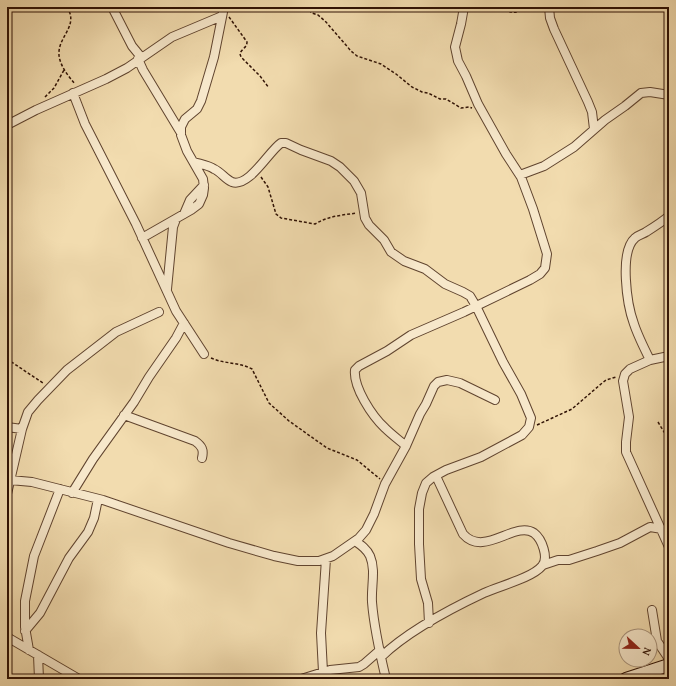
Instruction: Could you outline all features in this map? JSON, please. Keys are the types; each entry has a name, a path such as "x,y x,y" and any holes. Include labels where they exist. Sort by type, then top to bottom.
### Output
{"main road":[{"path":"626,679 669,665"}],"street":[{"path":"112,7 132,46 140,58 143,70 181,133 187,150 203,179 204,186 190,200 184,214 142,238"},
{"path":"406,446 384,428 373,414 364,399 356,380 355,370 359,366 411,335 476,306 540,274 545,268 547,254 534,209 520,175 483,114 458,61 455,47 464,7"},
{"path":"549,7 550,18 554,29 592,112 594,129"},
{"path":"7,125 35,110 106,79 127,68 172,37 224,11"},
{"path":"181,133 181,127 185,119 197,109 201,101 214,57 224,11"},
{"path":"76,92 85,124 142,238 176,311 204,354"},
{"path":"520,175 544,166 574,147 594,129 641,93 650,92 669,95"},
{"path":"194,162 214,168 229,181 234,183 247,178 258,169 276,146 281,143 286,143 331,161 340,167 359,188 365,218 369,225 384,240 391,252 404,261 425,268 445,284 470,296 496,349 521,394 531,418 528,429 522,435 481,457 436,476 426,483 422,493 419,509 419,544 421,579 428,603 429,622"},
{"path":"650,360 641,343 633,322 627,293 625,270 629,248 635,238 662,222 669,216"},
{"path":"167,291 173,227 176,218"},
{"path":"7,494 22,429 28,412 67,370 116,332 159,312"},
{"path":"72,493 92,459 124,415 148,376 176,338 184,322"},
{"path":"669,356 650,360 630,369 625,374 623,381 628,417 626,452 669,547"},
{"path":"10,478 32,482 98,499 229,543 274,556 298,561 326,559 355,541 366,530 374,514 385,484 406,446 434,386 438,382 447,380 460,383 495,400"},
{"path":"124,415 196,442 202,448 202,458"},
{"path":"7,427 22,429"},
{"path":"436,476 463,534 467,539 473,542 480,542 494,540 520,530 530,531 538,538 544,549 546,558 543,565"},
{"path":"29,650 26,631 25,601 34,556 60,490"},
{"path":"26,631 40,613 69,558 88,532 94,518 98,499"},
{"path":"301,679 341,668 359,667 450,610 484,593 536,571 543,565 558,560 569,560 620,543 650,527 662,530"},
{"path":"355,541 364,547 370,554 372,563 372,602 380,654 386,679"},
{"path":"323,672 321,658 321,627 326,559"},
{"path":"652,610 657,641 669,659"},
{"path":"7,637 79,679"},
{"path":"38,655 39,679"}],"path":[{"path":"67,7 72,19 61,40 59,59 76,92"},
{"path":"305,7 326,22 357,56 380,64 412,87 422,92 428,93 440,99 446,99 461,108 469,107 483,114"},
{"path":"500,7 512,13 517,13 528,7"},
{"path":"224,11 247,42 246,47 241,51 241,56 269,88"},
{"path":"35,110 38,103 54,88 64,70"},
{"path":"258,169 268,187 276,214 281,218 315,224 322,220 364,211"},
{"path":"204,354 212,359 247,366 252,369 269,403 288,421 327,448 357,460 385,484"},
{"path":"7,359 38,378 44,383 47,390"},
{"path":"528,429 572,409 606,380 625,374"},
{"path":"658,422 669,440"}]}
